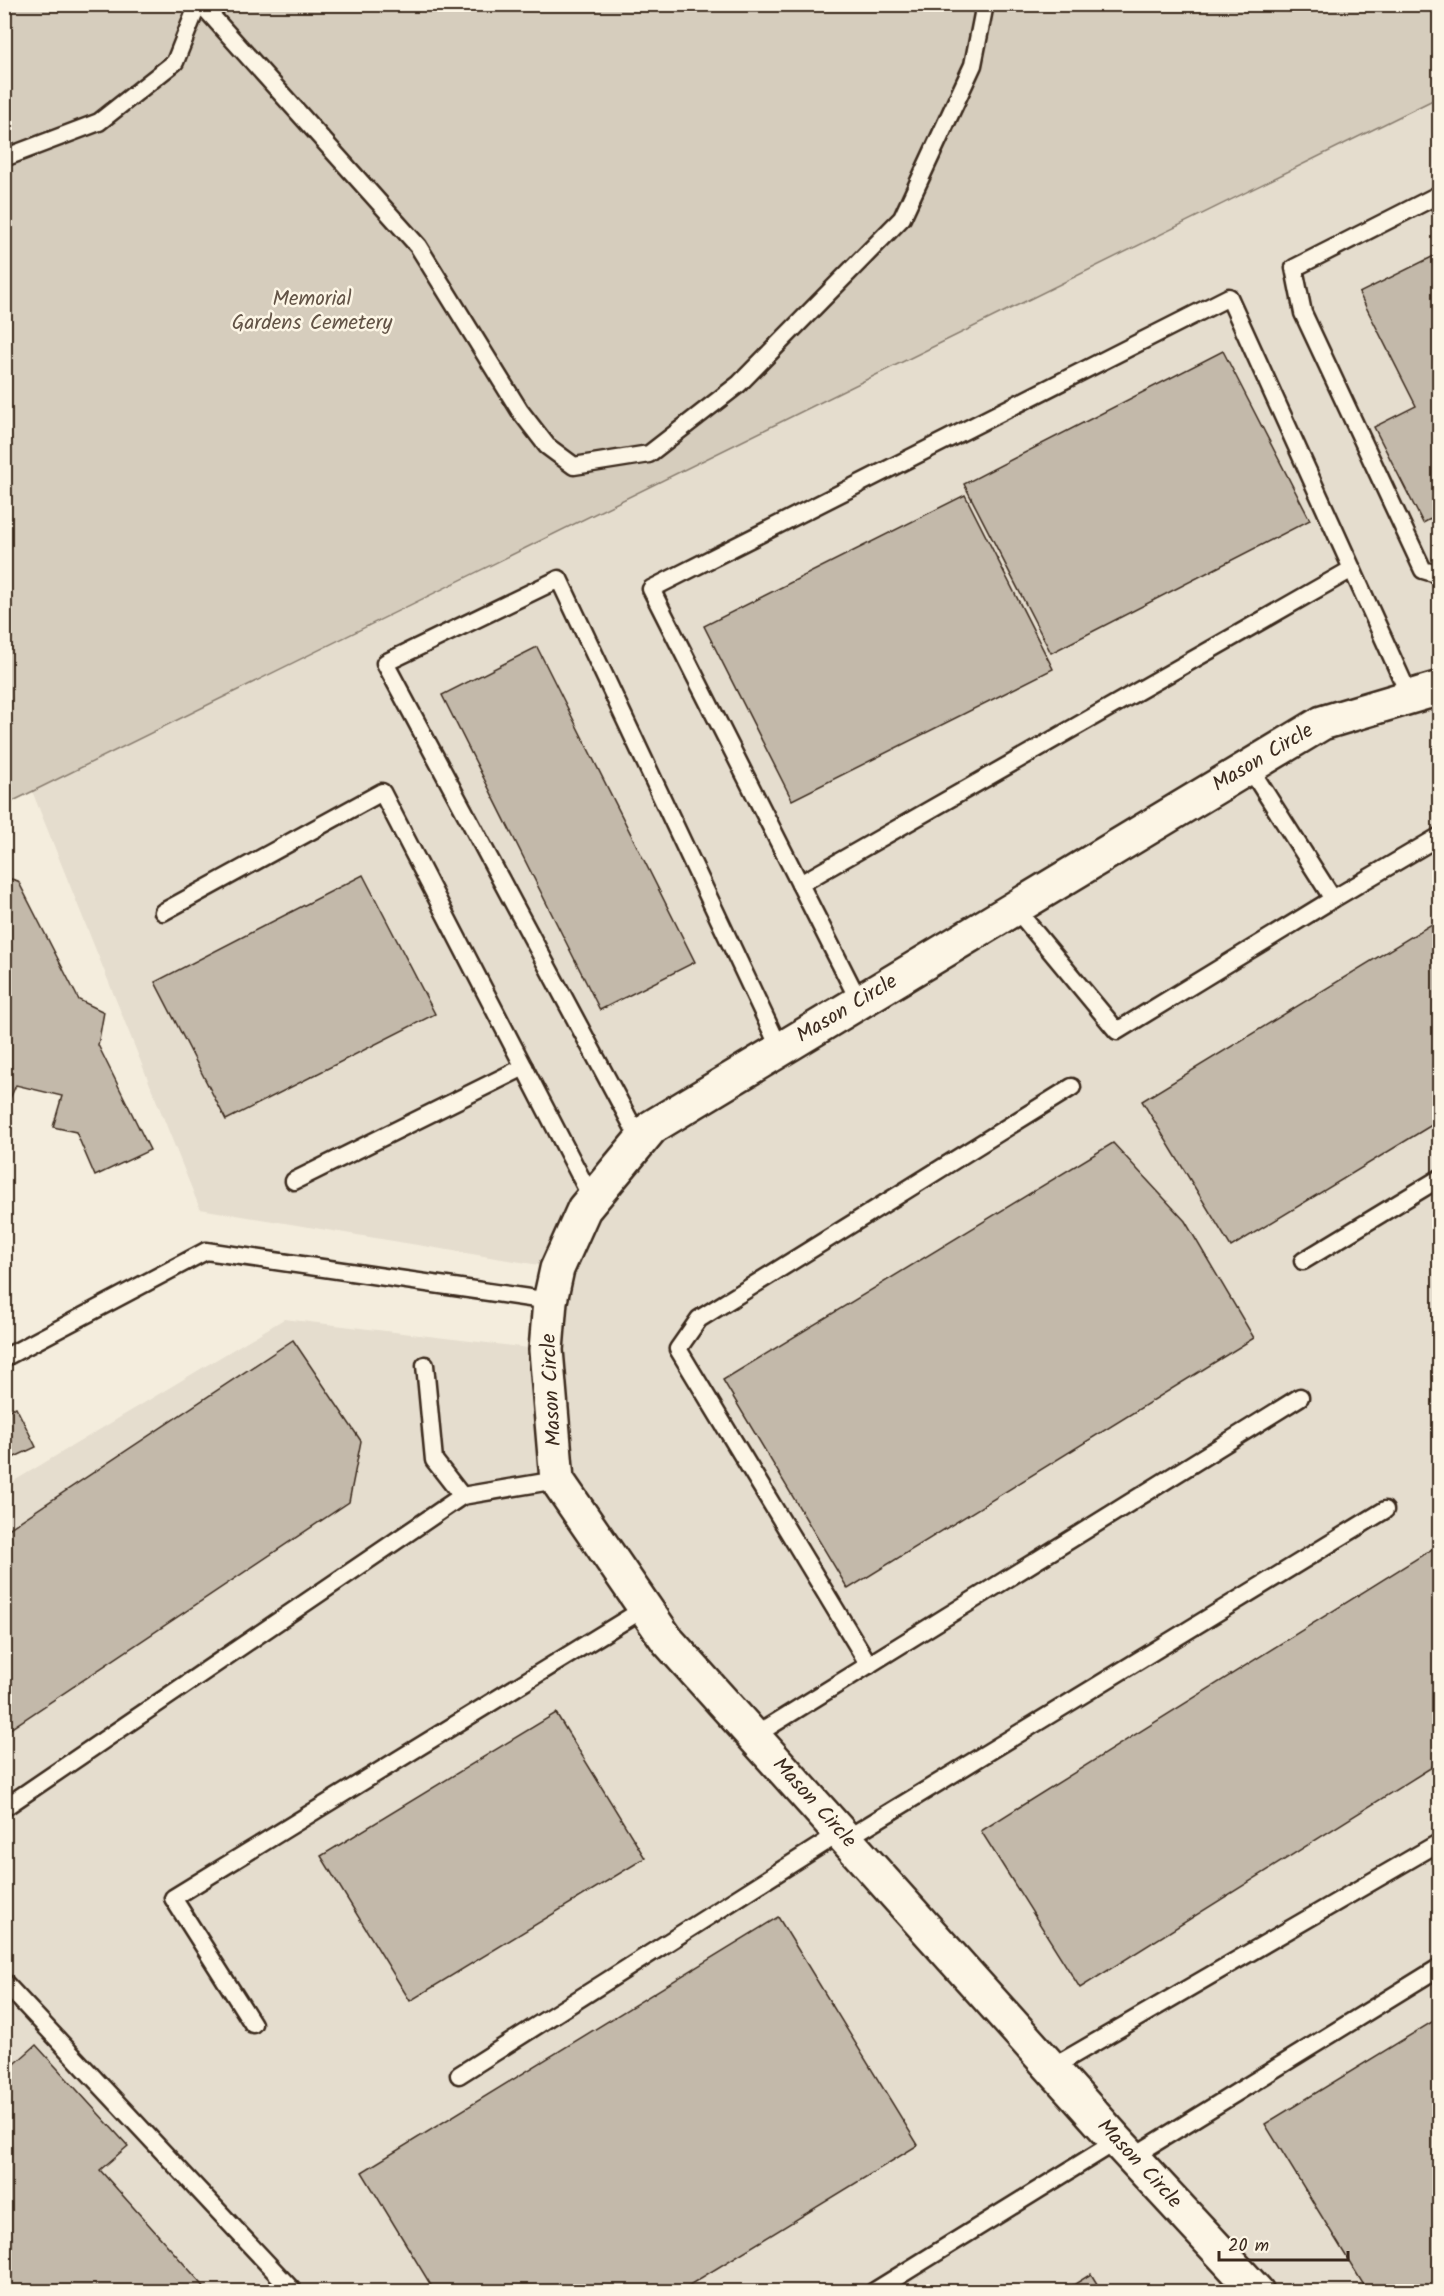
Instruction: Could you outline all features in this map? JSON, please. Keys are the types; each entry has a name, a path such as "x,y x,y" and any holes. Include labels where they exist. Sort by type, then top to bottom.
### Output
{"street":[{"name":"Mason Circle","path":"1257,2292 1125,2149 667,1640 557,1480 546,1350 550,1301 557,1269 584,1209 652,1127 1322,723 1425,692"}],"lane":[{"path":"4,158 99,122 175,62 200,4 418,246 520,411 547,446 574,466 649,454 739,384 902,218 973,65 985,4"},
{"path":"1440,194 1294,268 1303,313 1423,570 1440,575"},
{"path":"859,1001 651,589 1229,297 1352,569 1425,692"},
{"path":"800,884 1352,569"},
{"path":"640,1140 385,663 559,579 780,1049"},
{"path":"1248,767 1333,899"},
{"path":"163,912 382,792 592,1199"},
{"path":"1015,908 1117,1031 1440,836"},
{"path":"294,1181 524,1066"},
{"path":"869,1665 678,1349 699,1319 1072,1087"},
{"path":"1303,1261 1440,1178"},
{"path":"4,1358 206,1251 550,1301"},
{"path":"425,1365 434,1460 462,1496"},
{"path":"754,1736 1300,1397"},
{"path":"4,1808 462,1496 557,1480"},
{"path":"459,2075 843,1836 1385,1509"},
{"path":"253,2024 173,1898 645,1608"},
{"path":"1051,2067 1440,1842"},
{"path":"873,2292 1440,1967"},
{"path":"4,1982 294,2292"}],"shaded area":[{"path":"1439,97 1439,2291 5,2291 4,1487 284,1319 546,1350 557,1268 200,1209 32,791"}],"green space":[{"name":"Memorial Gardens Cemetery","path":"5,5 1439,5 1439,97 5,805"}],"building":[{"path":"1440,253 1440,514 1423,523 1374,427 1416,406 1359,293"},
{"path":"1223,351 1310,520 1051,653 964,484"},
{"path":"965,495 1053,669 792,800 704,626"},
{"path":"537,647 695,962 600,1010 442,695"},
{"path":"363,875 435,1014 226,1120 155,982"},
{"path":"4,877 18,881 79,1000 104,1012 98,1045 150,1150 95,1176 76,1132 53,1127 62,1096 16,1085 4,1112"},
{"path":"1440,919 1440,1120 1231,1247 1142,1101"},
{"path":"1113,1143 1185,1221 1254,1338 848,1589 723,1380"},
{"path":"293,1340 361,1441 349,1502 4,1733 4,1532"},
{"path":"16,1407 36,1447 4,1462 4,1412"},
{"path":"1440,1544 1440,1762 1080,1988 981,1831"},
{"path":"556,1713 645,1858 410,2001 321,1856"},
{"path":"778,1917 918,2145 678,2292 435,2292 362,2172"},
{"path":"1440,2017 1440,2292 1368,2292 1265,2124"},
{"path":"36,2045 128,2146 100,2170 209,2292 4,2292 4,2066 8,2070"},
{"path":"1091,2274 1102,2292 1062,2292"}]}
